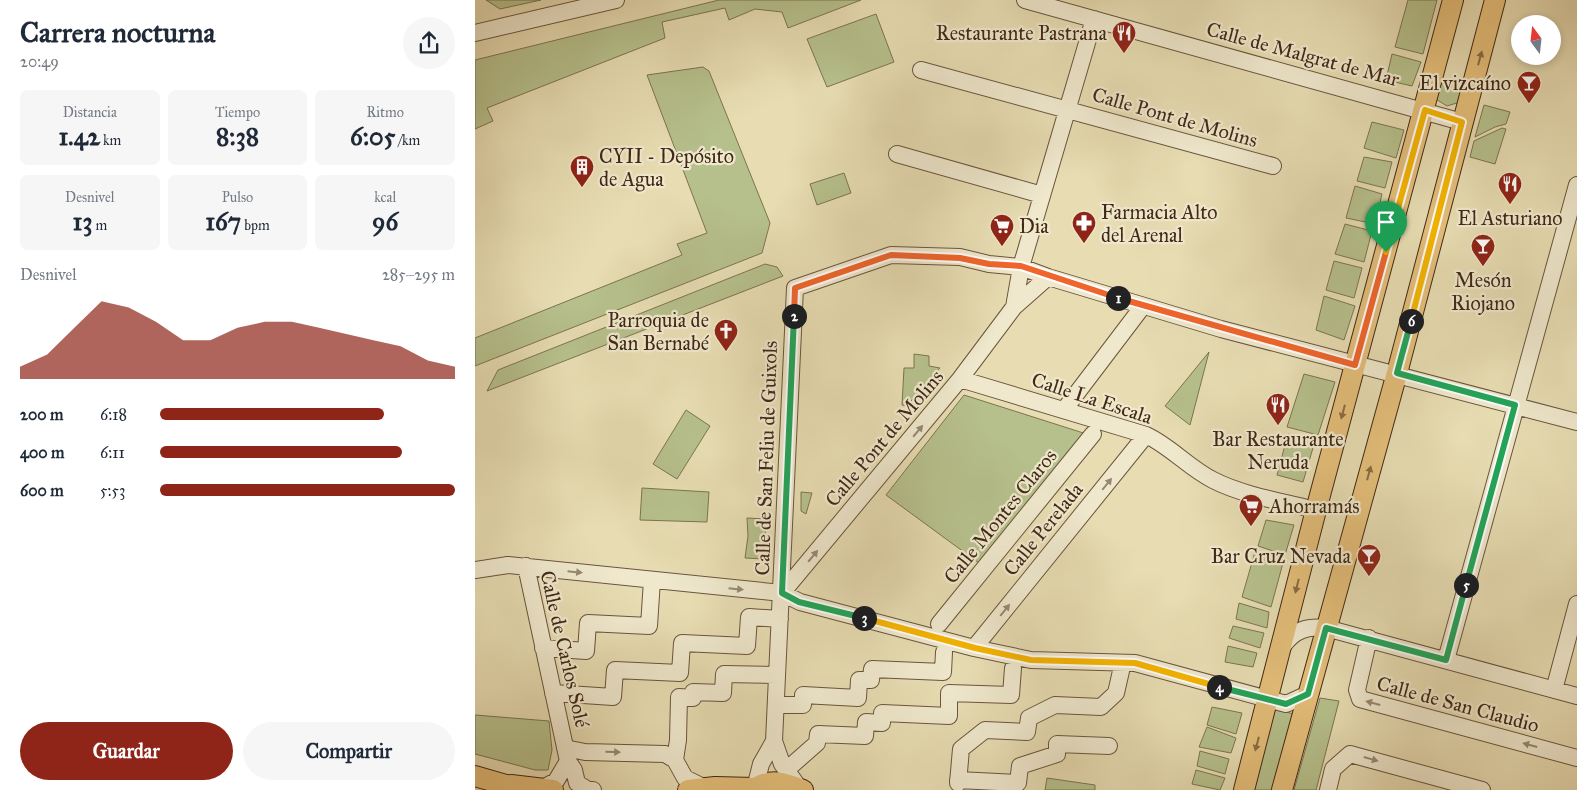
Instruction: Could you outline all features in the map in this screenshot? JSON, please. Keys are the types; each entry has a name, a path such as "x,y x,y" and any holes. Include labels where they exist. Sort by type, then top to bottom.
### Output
{"main road":[{"path":"1244,790 1283,646 1316,510 1453,0"},
{"path":"1282,790 1397,373 1495,0"},
{"path":"475,776 516,788 548,789"},
{"path":"702,788 754,789 777,782 801,790"}],"street":[{"path":"475,33 617,0"},
{"name":"Calle de Malgrat de Mar","path":"1025,0 1425,110 1462,122"},
{"name":"Calle Pont de Molins","path":"1014,307 1021,266 1066,108 1094,19"},
{"name":"Calle Pont de Molins","path":"921,70 1273,166"},
{"path":"897,154 1042,195"},
{"path":"1446,660 1577,185"},
{"name":"Calle de San Feliu de Guixols","path":"801,790 782,764 774,741 795,288 891,255 960,258 989,264 1021,266 1048,277"},
{"path":"1048,277 1143,306 1355,365 1397,373 1577,422"},
{"name":"Calle Pont de Molins","path":"782,593 960,379 1014,307 1048,277"},
{"path":"1064,410 1143,306"},
{"name":"Calle La Escala","path":"960,379 1145,436 1167,448 1192,469 1215,481 1316,510"},
{"name":"Calle Montes Claros","path":"939,624 1093,434"},
{"name":"Calle Perelada","path":"975,648 1145,436"},
{"name":"Calle de Carlos Solé","path":"475,570 508,565 526,566 566,754 574,770 577,783 588,790 593,790"},
{"path":"526,566 782,593 799,602 975,648 1031,660 1135,663 1286,704 1308,694"},
{"path":"543,648 586,651 588,622 649,626 652,580"},
{"name":"Calle de San Claudio","path":"1554,690 1573,636 1577,604"},
{"path":"553,693 613,697 615,670 680,673 682,642 747,646 749,617 780,619"},
{"name":"Calle de San Claudio","path":"1283,646 1288,638 1299,630 1314,626 1326,628 1369,638 1577,696"},
{"name":"Calle de San Claudio","path":"1369,638 1357,690 1361,699 1577,758"},
{"path":"776,705 803,705 803,695 858,698 859,680 871,680 872,669 943,672 944,652"},
{"path":"792,765 817,743 818,734 865,736 866,722 882,722 882,713 949,716 949,692 1011,695 1013,668"},
{"path":"1109,746 1057,744 1057,754 1020,766 1018,783 958,782 961,749 985,730 1027,732 1029,718 1055,705 1101,707 1116,693 1121,671"},
{"path":"675,760 678,740 679,697 693,698 693,692 723,693 724,674 777,675"},
{"name":"Calle de San Feliu de Guixols","path":"754,789 761,764 774,741"},
{"path":"548,789 556,781 566,754 585,752 665,754 675,760 685,778 702,788"},
{"path":"1328,790 1333,769 1350,754 1482,790"},
{"name":"Calle de San Feliu de Guixols","path":"702,788 746,776 761,764"}],"green space":[{"path":"486,0 541,0 500,9"},
{"path":"719,0 861,0 788,28 782,12 755,9 729,20 725,8 662,22 665,38 487,108 493,121 475,129 475,60"},
{"path":"1408,0 1437,0 1423,54 1395,47"},
{"path":"876,14 894,62 827,87 807,39"},
{"path":"1392,54 1421,62 1412,86 1386,80"},
{"path":"703,67 709,71 770,223 762,253 475,366 475,338 682,255 677,244 707,233 647,75"},
{"path":"1439,77 1463,83 1465,87 1460,102 1447,106 1434,98"},
{"path":"1484,105 1510,112 1506,124 1475,137"},
{"path":"1372,122 1404,130 1396,158 1364,148"},
{"path":"1502,128 1506,129 1495,164 1470,157 1474,141"},
{"path":"1364,157 1392,162 1385,188 1357,181"},
{"path":"844,173 851,193 817,205 810,184"},
{"path":"1355,186 1382,194 1375,224 1346,218"},
{"path":"1345,224 1372,231 1364,262 1335,254"},
{"path":"1334,261 1362,268 1354,298 1326,290"},
{"path":"765,264 777,267 783,276 487,391 498,370"},
{"path":"1324,296 1355,306 1344,340 1316,330"},
{"path":"1209,352 1190,425 1165,406"},
{"path":"914,354 929,356 929,366 940,368 907,406 902,405 904,368 914,368"},
{"path":"1304,374 1335,382 1318,435 1287,427"},
{"path":"964,395 1096,437 987,569 886,495"},
{"path":"686,410 710,426 677,479 653,464"},
{"path":"1288,434 1315,441 1303,482 1277,475"},
{"path":"642,488 709,492 707,522 640,520"},
{"path":"801,492 812,493 806,514 801,511"},
{"path":"747,518 766,519 764,559 745,558 748,536"},
{"path":"1266,520 1294,525 1285,555 1258,546"},
{"path":"1255,552 1283,563 1271,607 1242,597"},
{"path":"1239,603 1269,612 1267,628 1236,619"},
{"path":"1233,626 1264,633 1260,648 1229,638"},
{"path":"1228,646 1257,653 1253,667 1225,662"},
{"path":"1320,698 1339,701 1316,790 1294,790"},
{"path":"1212,707 1242,713 1236,734 1207,725"},
{"path":"1275,710 1295,714 1275,790 1253,790"},
{"path":"475,715 549,721 552,750 548,770 535,770 475,754"},
{"path":"1207,727 1236,738 1231,753 1199,747"},
{"path":"1200,751 1229,759 1225,774 1197,766"},
{"path":"1196,770 1225,778 1220,790 1192,784"},
{"path":"1047,778 1095,785 1095,790 1045,790"}],"place":[{"name":"Restaurante Pastrana","path":"1124,54"},
{"name":"El vizcaíno","path":"1529,104"},
{"name":"CYII - Depósito de Agua","path":"582,188"},
{"name":"El Asturiano","path":"1510,205"},
{"name":"Farmacia Alto del Arenal","path":"1084,244"},
{"name":"Dia","path":"1002,247"},
{"name":"Mesón Riojano","path":"1483,267"},
{"name":"Parroquia de San Bernabé","path":"726,352"},
{"name":"Bar Restaurante Neruda","path":"1278,426"},
{"name":"Ahorramás","path":"1251,527"},
{"name":"Bar Cruz Nevada","path":"1369,577"}],"route":[{"path":"1425,110 1462,122 1397,373 1515,405 1446,660 1326,628 1308,694 1286,704 1135,663 1031,660 975,648 920,632 799,602 782,593 795,288 891,255 960,258 989,264 1021,266 1048,277 1143,306 1355,365 1386,252 1425,110"}]}
